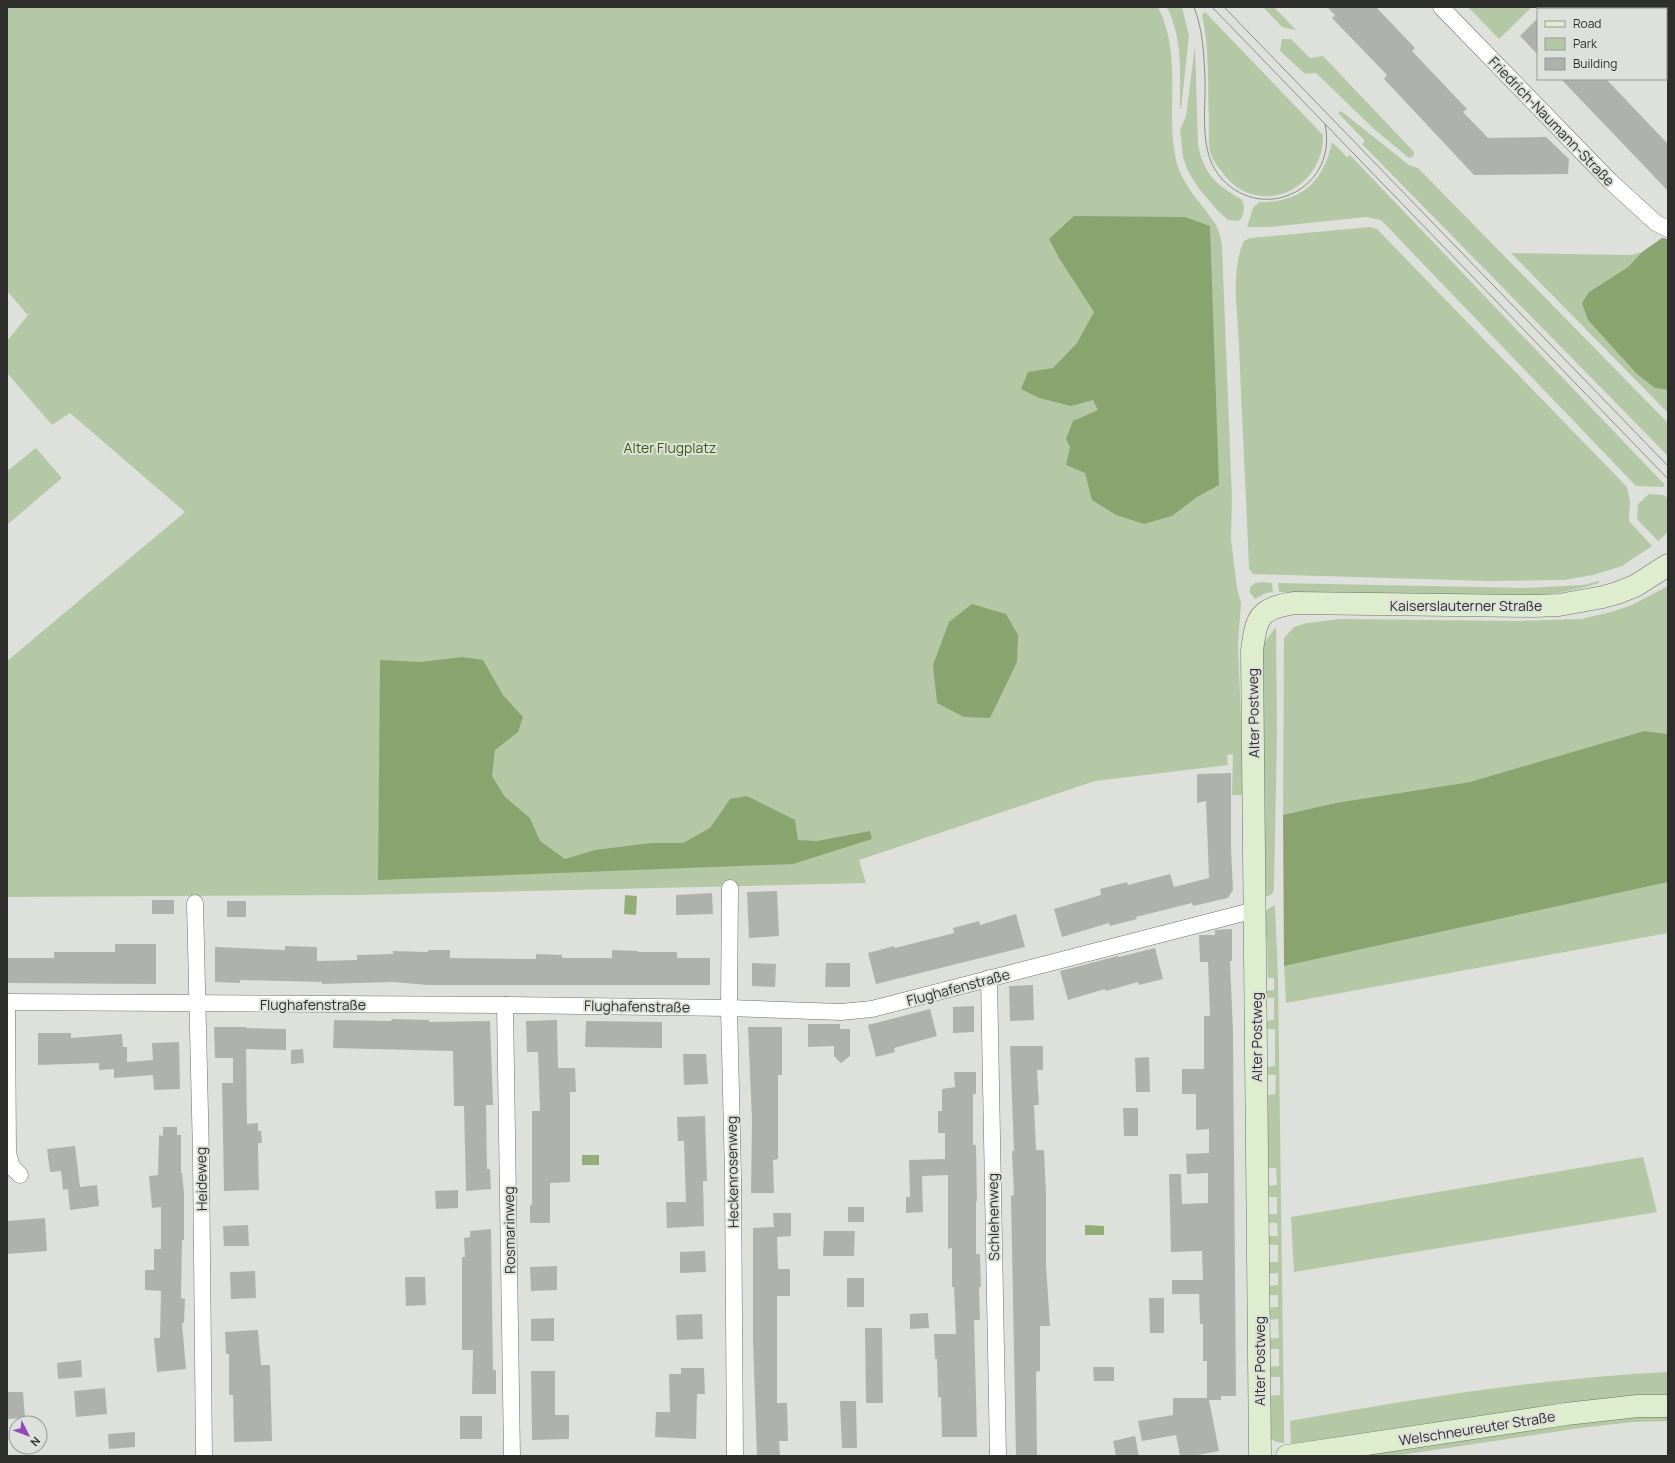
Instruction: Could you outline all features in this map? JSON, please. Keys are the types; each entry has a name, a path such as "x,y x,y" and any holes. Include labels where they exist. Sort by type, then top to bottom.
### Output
{"main road":[{"name":"Kaiserslauterner Straße","path":"1260,618 1264,613 1273,607 1295,603 1535,606 1579,602 1603,597 1635,586 1668,565"},
{"name":"Alter Postweg","path":"1260,618 1255,632 1252,651 1260,1456"},
{"name":"Welschneureuter Straße","path":"1287,1456 1566,1414 1638,1406 1668,1406"}],"street":[{"name":"Friedrich-Naumann-Straße","path":"1441,7 1627,197 1656,223 1668,229"},
{"name":"Heckenrosenweg","path":"730,888 729,1008 733,1176 736,1456"},
{"name":"Heideweg","path":"195,902 196,1004 201,1156 204,1456"},
{"name":"Flughafenstraße","path":"7,1002 196,1004 505,1004 729,1008 841,1012 872,1009 1255,910"},
{"name":"Schlehenweg","path":"989,978 998,1456"},
{"path":"7,1002 8,1153 12,1167 20,1176"},
{"name":"Rosmarinweg","path":"505,1004 512,1456"}],"green space":[{"name":"Alter Flugplatz","path":"7,7 1158,7 1166,26 1170,44 1172,63 1173,141 1176,160 1183,178 1216,225 1222,246 1232,499 1231,539 1237,588 1241,603 1238,644 1244,795 1232,795 1233,754 1227,755 1228,765 1095,781 859,860 866,883 361,895 7,897 7,661 185,512 70,413 52,425 7,373 7,341 29,314 27,314 7,291"},
{"path":"1167,7 1182,7 1189,36 1181,109 1180,57 1176,32"},
{"path":"1263,7 1274,7 1296,30 1282,27"},
{"path":"1468,7 1532,7 1499,39"},
{"path":"1205,12 1323,135 1321,154 1313,170 1302,183 1288,192 1272,196 1256,195 1240,189 1226,177 1212,158 1209,144 1207,54 1205,28 1202,15"},
{"path":"1282,39 1291,39 1310,58 1323,56 1414,152 1414,156 1409,158 1374,129 1316,73 1305,74 1280,51"},
{"path":"1195,46 1198,145 1204,164 1212,178 1243,201 1244,211 1241,219 1238,221 1228,220 1199,189 1188,171 1183,157 1180,130 1186,116"},
{"path":"1341,111 1409,165 1418,168 1668,423 1668,456 1362,144 1365,141 1338,113"},
{"path":"1332,142 1347,157 1350,155 1665,485 1663,487 1636,486 1381,220 1366,217 1270,227 1247,227 1253,208 1259,202 1287,199 1298,194 1316,179 1323,168"},
{"path":"1370,227 1377,229 1627,487 1630,501 1629,521 1652,546 1622,566 1593,575 1564,580 1488,581 1253,574 1249,569 1236,307 1237,265 1244,241 1250,238"},
{"path":"1642,252 1628,267 1589,292 1655,388 1668,390 1668,413 1511,253 1631,255"},
{"path":"36,448 62,478 7,525 7,471"},
{"path":"1649,494 1664,495 1668,499 1668,532 1658,541 1637,519 1638,504"},
{"path":"1599,581 1599,583 1590,586 1553,594 1524,596 1279,592 1278,583 1526,588 1583,585"},
{"path":"1255,583 1272,583 1273,592 1266,593 1255,599 1250,593 1250,587"},
{"path":"1668,586 1668,734 1644,731 1471,782 1335,803 1283,815 1284,638 1294,627 1307,623 1340,619 1516,621 1581,619 1632,605"},
{"path":"1276,627 1277,731 1274,890 1271,895 1263,897 1259,665 1263,644"},
{"path":"1668,882 1668,933 1286,1003 1284,964"},
{"path":"1275,905 1278,977 1284,1443 1276,1442 1269,1437 1266,1396 1280,1395 1280,1377 1267,1377 1266,1367 1279,1366 1279,1349 1266,1349 1266,1339 1279,1338 1278,1319 1266,1320 1265,1308 1278,1307 1278,1295 1266,1295 1265,1286 1278,1285 1278,1273 1265,1274 1265,1262 1278,1262 1278,1245 1264,1244 1264,1236 1278,1236 1277,1223 1264,1223 1264,1214 1277,1214 1277,1197 1264,1197 1264,1186 1277,1185 1276,1168 1263,1168 1263,1096 1275,1094 1276,1075 1263,1075 1263,1068 1275,1066 1275,1029 1263,1029 1263,1021 1274,1020 1274,998 1263,998 1263,991 1274,990 1274,978 1268,978 1267,937 1262,937 1261,913"},
{"path":"1643,1157 1657,1212 1294,1272 1291,1217"},
{"path":"1668,1372 1668,1397 1361,1438 1324,1439 1291,1444 1290,1421 1478,1390 1573,1379"},
{"path":"1668,1415 1668,1421 1633,1422 1580,1428 1394,1456 1358,1456 1580,1421"}],"shaded area":[{"path":"1074,216 1185,217 1210,226 1219,485 1197,497 1172,516 1144,524 1116,515 1092,500 1085,473 1066,465 1070,447 1066,439 1073,421 1098,410 1093,400 1071,406 1039,398 1021,389 1028,372 1053,368 1077,343 1094,312 1059,258 1049,239"},
{"path":"1662,238 1668,239 1668,390 1655,388 1636,373 1588,320 1582,303 1589,292 1628,267 1642,252"},
{"path":"972,604 1006,614 1018,635 1017,662 990,718 964,717 937,703 933,665 949,622"},
{"path":"462,657 483,660 503,695 523,717 518,732 495,750 492,776 505,797 530,818 540,841 565,859 595,850 651,843 683,843 710,828 730,799 747,796 795,820 798,840 817,841 870,831 872,839 793,864 378,880 380,660 421,662"},
{"path":"1644,731 1668,734 1668,882 1284,966 1283,815 1335,803 1470,782"},
{"path":"625,895 637,896 636,915 624,914"},
{"path":"582,1155 599,1155 599,1165 582,1165"},
{"path":"1085,1225 1104,1226 1104,1235 1085,1235"}],"building":[{"path":"1327,7 1376,7 1415,48 1412,51 1467,109 1463,112 1488,138 1546,137 1569,159 1568,174 1474,175 1384,79 1387,75 1332,18 1335,15"},
{"path":"1537,19 1537,54 1520,36"},
{"path":"1562,80 1607,80 1668,144 1668,191"},
{"path":"1231,773 1231,848 1233,890 1228,898 1193,906 1192,903 1136,917 1137,919 1110,926 1109,923 1062,937 1054,909 1101,895 1100,889 1127,882 1128,885 1170,874 1174,887 1209,878 1206,801 1197,803 1197,774"},
{"path":"777,891 779,936 749,938 747,892"},
{"path":"712,893 713,914 676,915 676,895"},
{"path":"152,900 174,900 174,914 152,914"},
{"path":"227,901 246,901 246,917 227,917"},
{"path":"1016,914 1025,947 876,984 868,953 894,946 895,948 954,933 953,928 979,921 980,925"},
{"path":"1232,929 1232,961 1230,961 1233,1031 1236,1396 1221,1396 1221,1400 1209,1400 1219,1451 1192,1456 1180,1456 1176,1435 1142,1441 1138,1421 1173,1415 1173,1398 1207,1398 1207,1361 1203,1361 1203,1324 1200,1324 1199,1294 1172,1294 1172,1280 1203,1280 1202,1251 1171,1252 1169,1174 1181,1174 1182,1204 1208,1203 1208,1173 1187,1174 1186,1154 1209,1153 1209,1129 1196,1130 1196,1094 1182,1094 1182,1069 1204,1069 1204,1016 1210,1016 1208,962 1200,962 1199,935 1215,935 1215,930"},
{"path":"115,944 156,944 156,984 7,983 7,958 54,958 54,952 115,952"},
{"path":"285,946 317,947 317,961 357,960 357,955 393,954 393,951 428,952 428,950 450,950 450,958 536,959 536,954 562,955 562,958 612,958 612,950 677,952 677,958 710,958 710,985 428,985 393,982 322,984 322,982 240,980 240,983 215,982 215,947 285,950"},
{"path":"1155,948 1163,979 1139,985 1138,982 1106,991 1105,989 1068,1000 1060,971"},
{"path":"752,963 776,964 775,987 752,986"},
{"path":"826,963 850,963 850,987 825,987"},
{"path":"1033,985 1034,1020 1010,1021 1009,986"},
{"path":"974,1006 974,1032 953,1033 953,1007"},
{"path":"930,1009 937,1036 894,1048 895,1052 876,1057 868,1025"},
{"path":"392,1019 429,1020 429,1022 490,1021 493,1105 486,1105 487,1169 490,1169 491,1189 466,1191 464,1106 454,1106 453,1051 333,1048 334,1020 391,1021"},
{"path":"557,1020 558,1068 575,1068 576,1092 570,1092 570,1182 550,1183 550,1223 530,1223 530,1205 532,1205 532,1111 540,1111 538,1052 527,1052 526,1021"},
{"path":"586,1021 662,1022 662,1048 585,1047"},
{"path":"808,1024 840,1024 840,1029 850,1029 850,1056 841,1063 834,1056 834,1046 808,1047"},
{"path":"214,1027 286,1029 286,1050 246,1049 247,1124 258,1123 258,1131 261,1131 262,1143 258,1143 259,1190 224,1191 222,1083 233,1083 233,1058 215,1058"},
{"path":"748,1027 782,1027 782,1075 778,1075 778,1159 773,1160 774,1193 751,1193 752,1120"},
{"path":"38,1033 71,1033 71,1038 122,1034 123,1047 127,1047 127,1062 153,1060 152,1043 179,1042 180,1089 154,1090 153,1075 114,1078 114,1069 99,1070 99,1063 38,1065"},
{"path":"1010,1046 1043,1046 1043,1070 1037,1070 1039,1105 1034,1105 1036,1150 1044,1150 1046,1195 1046,1265 1050,1326 1040,1326 1040,1371 1036,1372 1037,1456 1016,1456 1011,1196 1014,1195 1012,1151 1014,1151"},
{"path":"303,1049 304,1063 291,1064 291,1050"},
{"path":"683,1054 706,1054 708,1084 684,1085"},
{"path":"1149,1057 1150,1092 1136,1092 1135,1058"},
{"path":"954,1072 976,1072 976,1094 973,1094 973,1145 976,1145 976,1254 980,1254 981,1287 979,1287 980,1320 974,1320 977,1437 942,1437 941,1397 938,1397 937,1359 935,1359 934,1334 956,1334 954,1287 952,1287 952,1248 948,1249 948,1175 922,1176 923,1212 906,1213 906,1197 910,1197 909,1160 945,1159 945,1133 938,1133 938,1111 942,1111 942,1089 955,1087"},
{"path":"1123,1108 1138,1108 1138,1136 1124,1136"},
{"path":"705,1116 707,1181 703,1181 704,1226 667,1228 666,1202 686,1202 684,1141 678,1141 677,1117"},
{"path":"163,1127 177,1127 177,1135 181,1135 181,1173 184,1193 184,1240 182,1240 181,1298 185,1299 184,1323 182,1323 186,1369 157,1372 154,1338 160,1338 161,1291 145,1290 145,1270 154,1270 154,1249 161,1249 161,1207 152,1208 149,1176 158,1175 159,1135 163,1136"},
{"path":"75,1146 80,1187 97,1185 99,1206 70,1210 68,1189 63,1190 61,1171 50,1172 47,1149"},
{"path":"458,1190 458,1208 436,1209 435,1191"},
{"path":"848,1207 864,1207 864,1222 848,1222"},
{"path":"773,1213 791,1213 791,1236 777,1237 778,1269 790,1269 790,1296 777,1296 777,1403 787,1403 788,1441 779,1441 780,1456 757,1456 753,1342 753,1228 774,1227"},
{"path":"45,1218 47,1251 7,1254 7,1221"},
{"path":"248,1225 249,1246 224,1246 223,1226"},
{"path":"491,1229 493,1370 496,1370 496,1394 472,1394 473,1350 462,1350 462,1257 465,1257 464,1238 470,1237 470,1231"},
{"path":"824,1231 855,1231 854,1256 823,1256"},
{"path":"705,1251 706,1272 680,1273 680,1252"},
{"path":"557,1266 557,1290 531,1291 530,1267"},
{"path":"255,1271 256,1298 231,1299 230,1272"},
{"path":"405,1277 425,1277 426,1305 406,1306"},
{"path":"847,1278 864,1278 864,1307 847,1307"},
{"path":"1149,1298 1164,1298 1164,1333 1150,1333"},
{"path":"928,1313 929,1328 910,1329 910,1314"},
{"path":"702,1314 703,1339 677,1340 676,1315"},
{"path":"554,1318 554,1341 531,1341 531,1319"},
{"path":"865,1328 882,1328 883,1403 866,1403"},
{"path":"258,1330 261,1365 270,1365 272,1441 234,1442 233,1395 229,1395 229,1354 226,1354 225,1332"},
{"path":"81,1360 82,1377 58,1379 57,1363"},
{"path":"1093,1367 1114,1367 1114,1381 1094,1381"},
{"path":"681,1368 704,1368 705,1394 697,1394 696,1439 655,1437 656,1412 670,1412 669,1374 681,1374"},
{"path":"531,1371 555,1371 555,1415 569,1415 569,1439 532,1440"},
{"path":"105,1388 107,1414 76,1417 74,1391"},
{"path":"7,1392 23,1392 25,1415 8,1415 7,1419"},
{"path":"840,1401 856,1401 857,1448 842,1448"},
{"path":"460,1416 482,1416 482,1439 460,1439"},
{"path":"135,1432 135,1447 109,1449 108,1434"},
{"path":"1135,1436 1139,1456 1116,1456 1113,1441"}],"tram line":[{"path":"1194,7 1201,34 1203,52 1206,144 1214,169 1222,179 1239,192 1258,199 1277,198 1295,192 1310,181 1321,166 1326,146 1325,124"},
{"path":"1212,7 1668,479"},
{"path":"1224,7 1668,466"}]}
